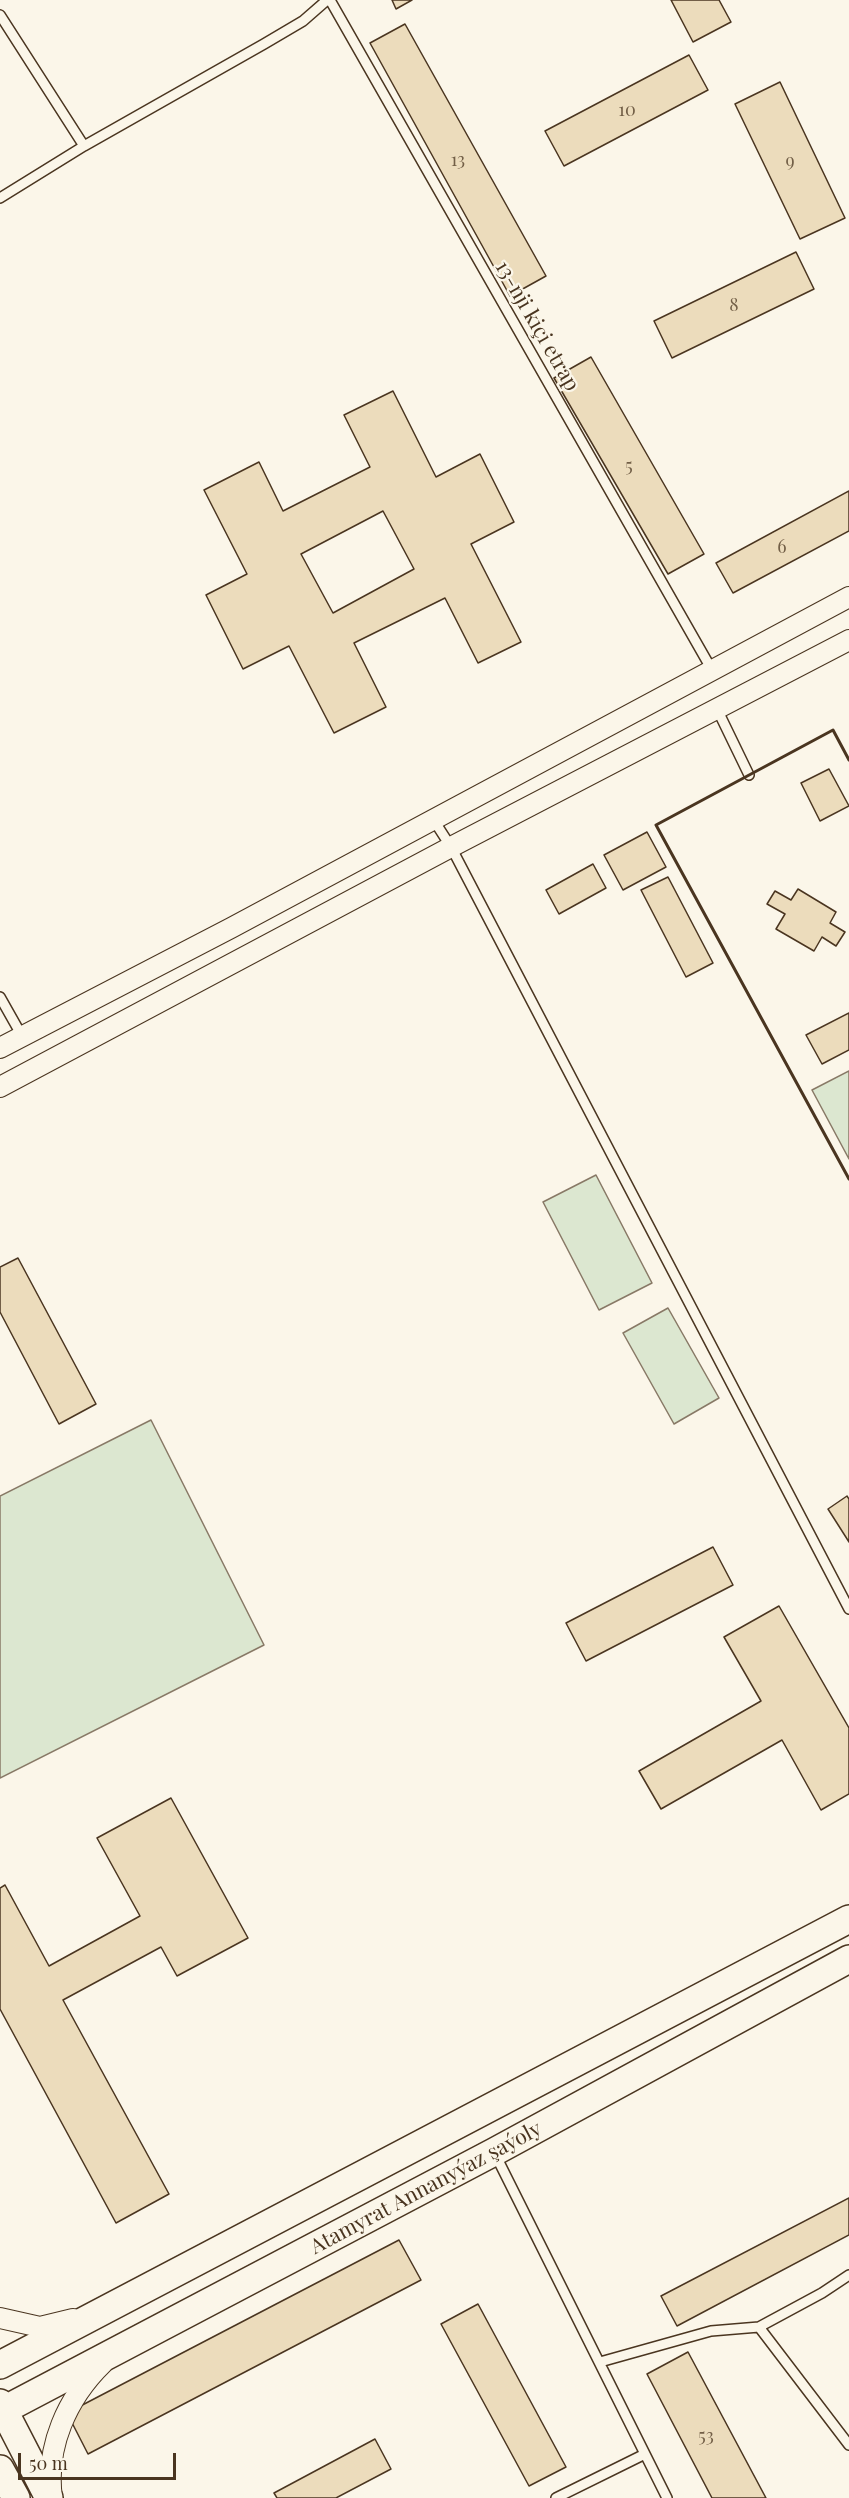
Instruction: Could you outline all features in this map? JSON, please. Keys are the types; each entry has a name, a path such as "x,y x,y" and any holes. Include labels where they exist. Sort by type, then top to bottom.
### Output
{"street":[{"path":"0,1048 231,928 849,597"},
{"path":"0,1087 451,847 849,640"},
{"name":"Atamyrat Annanyýaz şaýoly","path":"0,2365 849,1919"},
{"name":"Atamyrat Annanyýaz şaýoly","path":"1,2409 115,2352 494,2152 849,1959"},
{"path":"0,2318 40,2327 102,2312"},
{"path":"51,2498 50,2478 55,2440 87,2380 115,2352"},
{"path":"1,2409 51,2498"},
{"path":"0,2469 16,2498"}],"lane":[{"path":"0,198 84,146 274,39 303,21 329,0"},
{"name":"13-nji kiçi etrap","path":"329,0 712,670"},
{"path":"0,15 84,146"},
{"path":"717,709 749,776"},
{"path":"434,819 451,847 849,1609"},
{"path":"0,997 22,1036"},
{"path":"494,2152 667,2498"},
{"path":"600,2362 711,2331 759,2327 822,2293 849,2275"},
{"path":"759,2327 849,2445"},
{"path":"556,2498 645,2454"}],"green space":[{"path":"849,1071 849,1159 812,1090"},
{"path":"596,1175 652,1283 599,1310 543,1202"},
{"path":"668,1308 719,1398 674,1424 623,1333"},
{"path":"151,1420 264,1645 0,1778 0,1496"}],"building":[{"path":"392,0 412,0 396,9"},
{"path":"671,0 719,0 731,22 693,42"},
{"path":"405,24 546,276 510,296 370,43"},
{"path":"689,55 708,90 564,166 545,131"},
{"path":"780,82 845,218 800,239 735,104"},
{"path":"796,252 814,289 672,358 654,321"},
{"path":"591,357 704,554 668,574 554,378"},
{"path":"393,391 436,477 480,454 514,522 471,544 521,642 478,663 445,598 354,643 386,707 334,733 289,646 243,669 206,595 247,574 204,490 259,462 283,511 370,467 344,415","holes":["383,511 414,569 333,613 301,554"]},
{"path":"849,491 849,531 733,593 716,563"},
{"path":"829,769 849,806 820,821 801,783"},
{"path":"647,832 666,867 623,890 604,855"},
{"path":"593,864 606,888 559,914 546,890"},
{"path":"668,877 713,963 686,977 641,890"},
{"path":"798,889 836,912 830,923 845,932 836,946 822,937 814,951 776,929 785,914 767,904 775,891 791,900"},
{"path":"849,1013 849,1050 822,1064 806,1035"},
{"path":"18,1258 96,1404 59,1424 0,1312 0,1267"},
{"path":"847,1496 849,1499 849,1542 828,1509"},
{"path":"713,1547 733,1585 586,1661 566,1623"},
{"path":"779,1606 849,1728 849,1794 821,1810 782,1740 661,1809 639,1771 761,1701 724,1637"},
{"path":"171,1798 248,1938 177,1976 161,1947 63,2000 169,2194 116,2223 0,2009 0,1888 5,1885 49,1966 140,1916 97,1838"},
{"path":"849,2198 849,2235 677,2326 661,2296"},
{"path":"399,2240 421,2280 88,2454 67,2413"},
{"path":"478,2304 566,2467 529,2486 441,2324"},
{"path":"688,2352 766,2498 712,2498 647,2374"},
{"path":"375,2439 391,2469 336,2498 277,2498 274,2493"}],"wall":[{"path":"849,760 833,730 656,825 849,1179"}]}
